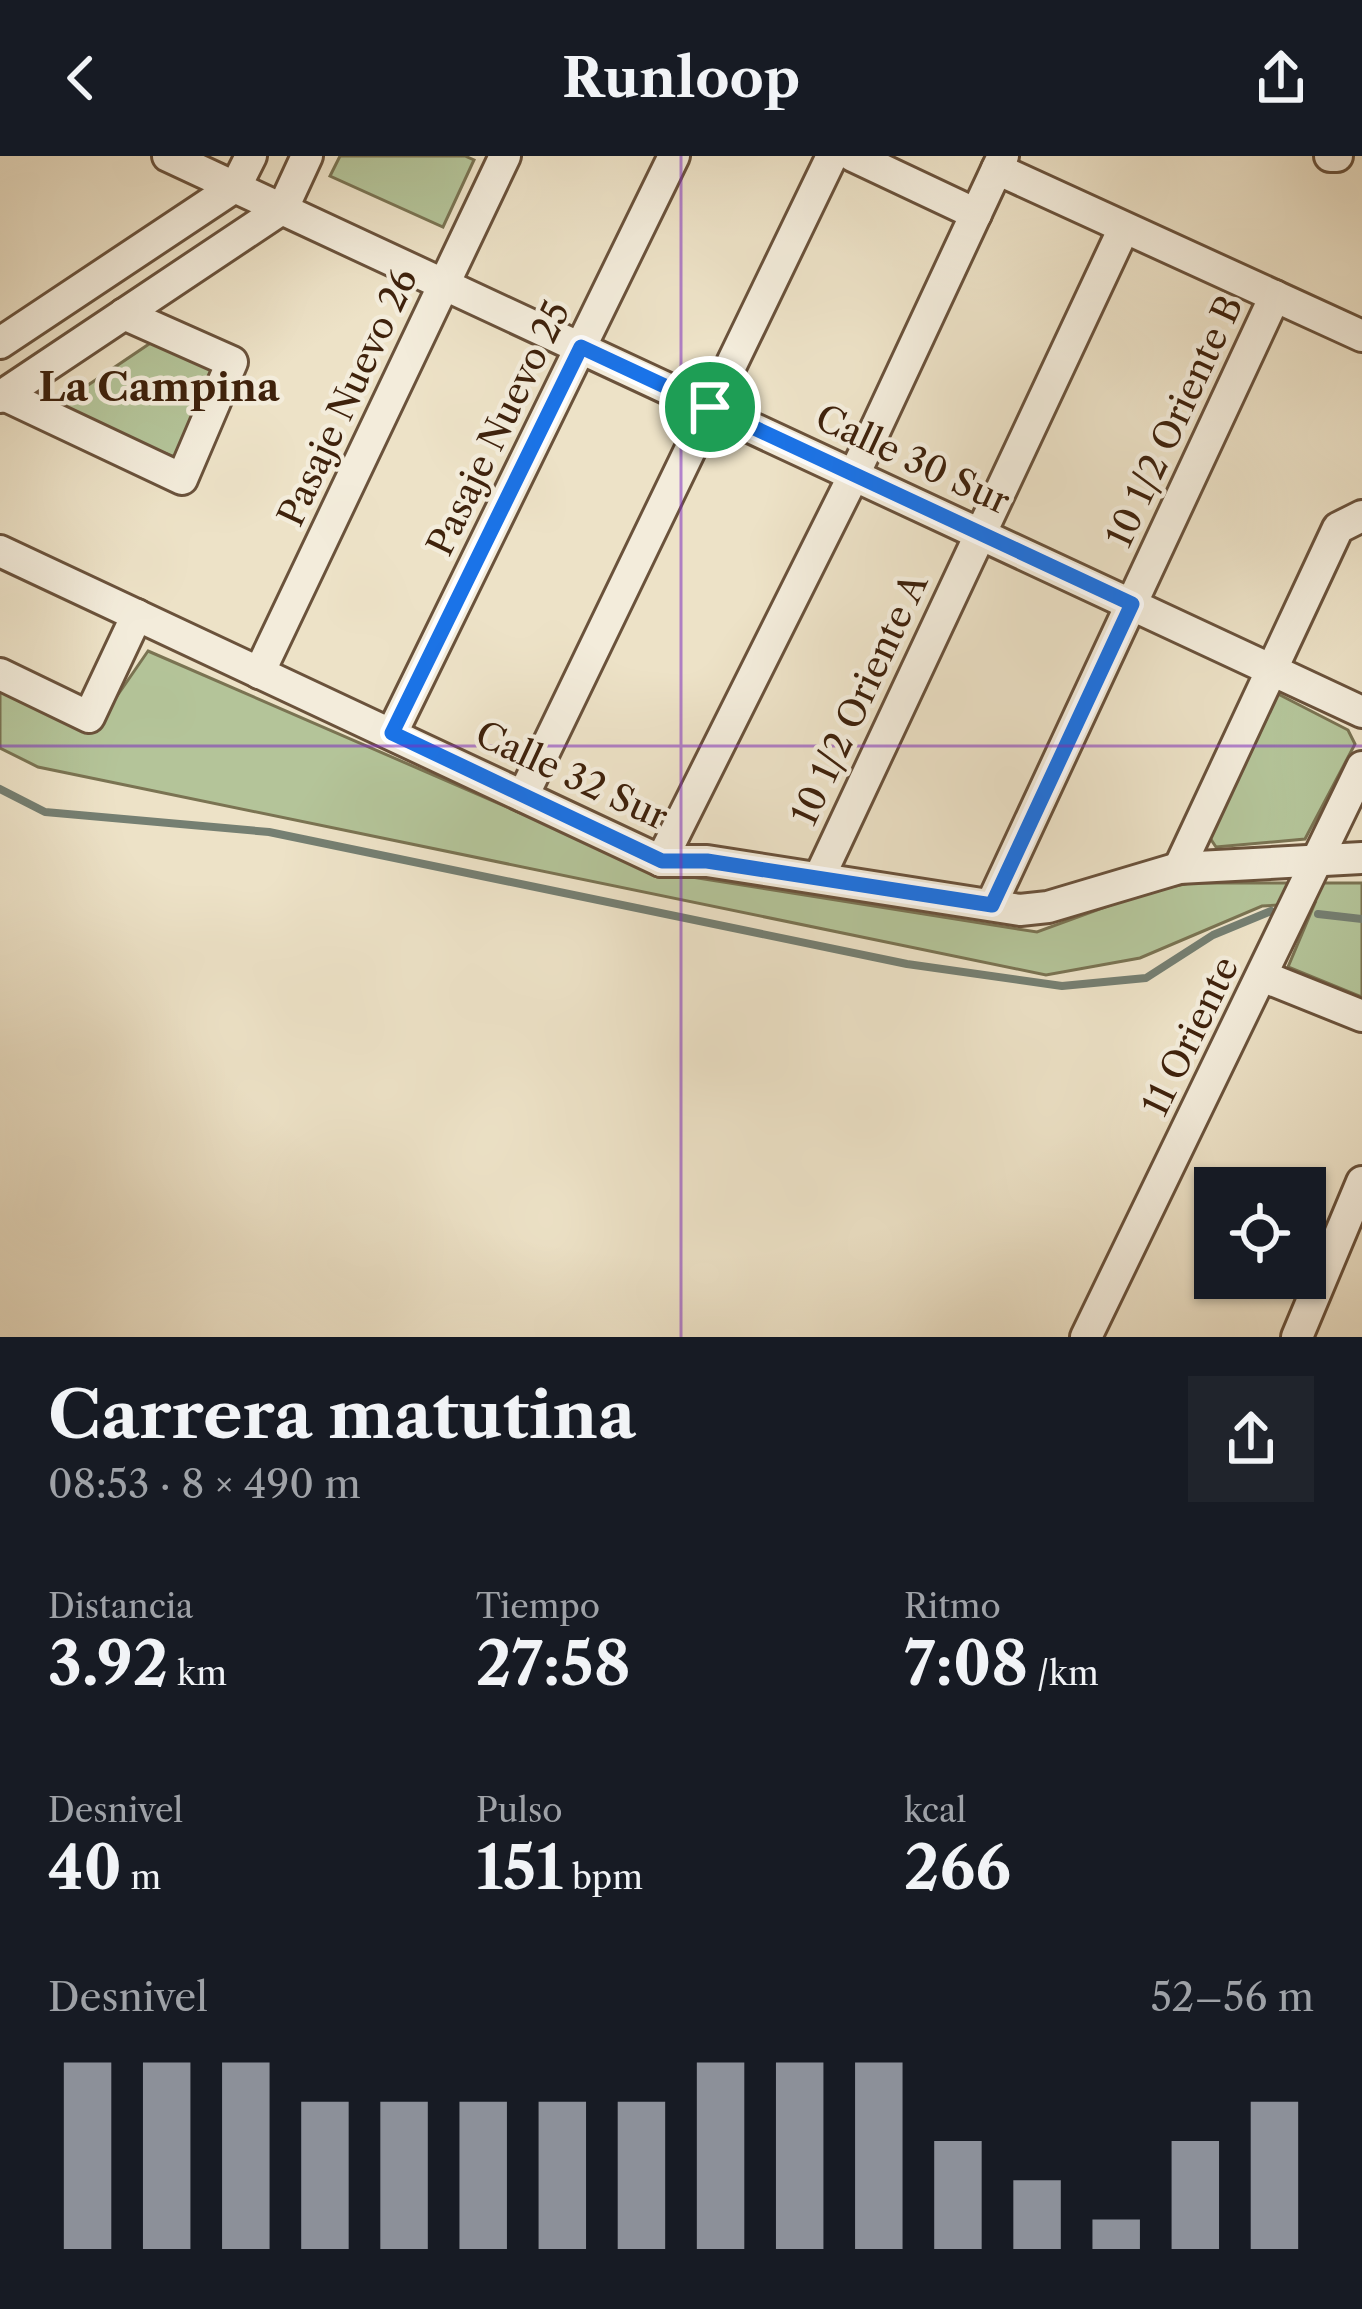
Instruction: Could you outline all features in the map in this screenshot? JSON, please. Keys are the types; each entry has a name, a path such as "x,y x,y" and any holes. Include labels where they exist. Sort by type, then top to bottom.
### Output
{"street":[{"name":"Calle 30 Sur","path":"168,156 1362,712"},
{"path":"0,343 236,186 250,156"},
{"path":"2,396 283,208 307,156"},
{"name":"Pasaje Nuevo 26","path":"260,673 506,156"},
{"name":"Pasaje Nuevo 25","path":"392,733 674,156"},
{"path":"523,796 832,156"},
{"path":"853,156 976,214"},
{"path":"662,861 854,475 1000,163 1124,228 1362,336"},
{"name":"10 1/2 Oriente A","path":"819,878 1124,228"},
{"name":"10 1/2 Oriente B","path":"992,905 1275,296"},
{"path":"2,396 182,479 232,362 124,314"},
{"path":"1179,868 1338,528 1362,516"},
{"name":"Calle 32 Sur","path":"3,559 137,615 662,861 707,861 992,905 1048,907 1179,868 1362,858"},
{"path":"0,674 89,717 137,615"},
{"name":"11 Oriente","path":"1088,1336 1362,767"},
{"path":"1262,976 1362,1016"},
{"path":"1297,1337 1362,1182"}],"green space":[{"path":"340,156 465,156 474,160 443,227 330,176"},
{"path":"155,340 216,365 174,457 54,408"},
{"path":"148,651 654,871 1037,932 1146,892 1190,883 1362,883 1362,997 1288,967 1315,903 1262,906 1140,958 1046,975 38,767 0,748 0,689 95,728"},
{"path":"1278,694 1348,730 1355,744 1305,839 1216,847 1210,838"}],"waterway":[{"path":"0,789 45,812 269,832 907,964 1062,986 1146,978 1213,935 1271,911"},
{"path":"1318,914 1362,919"}],"district":[{"name":"La Campina","path":"159,387"}],"route":[{"path":"581,347 710,407 1132,604 992,905 707,861 662,861 392,733 581,347"}]}
